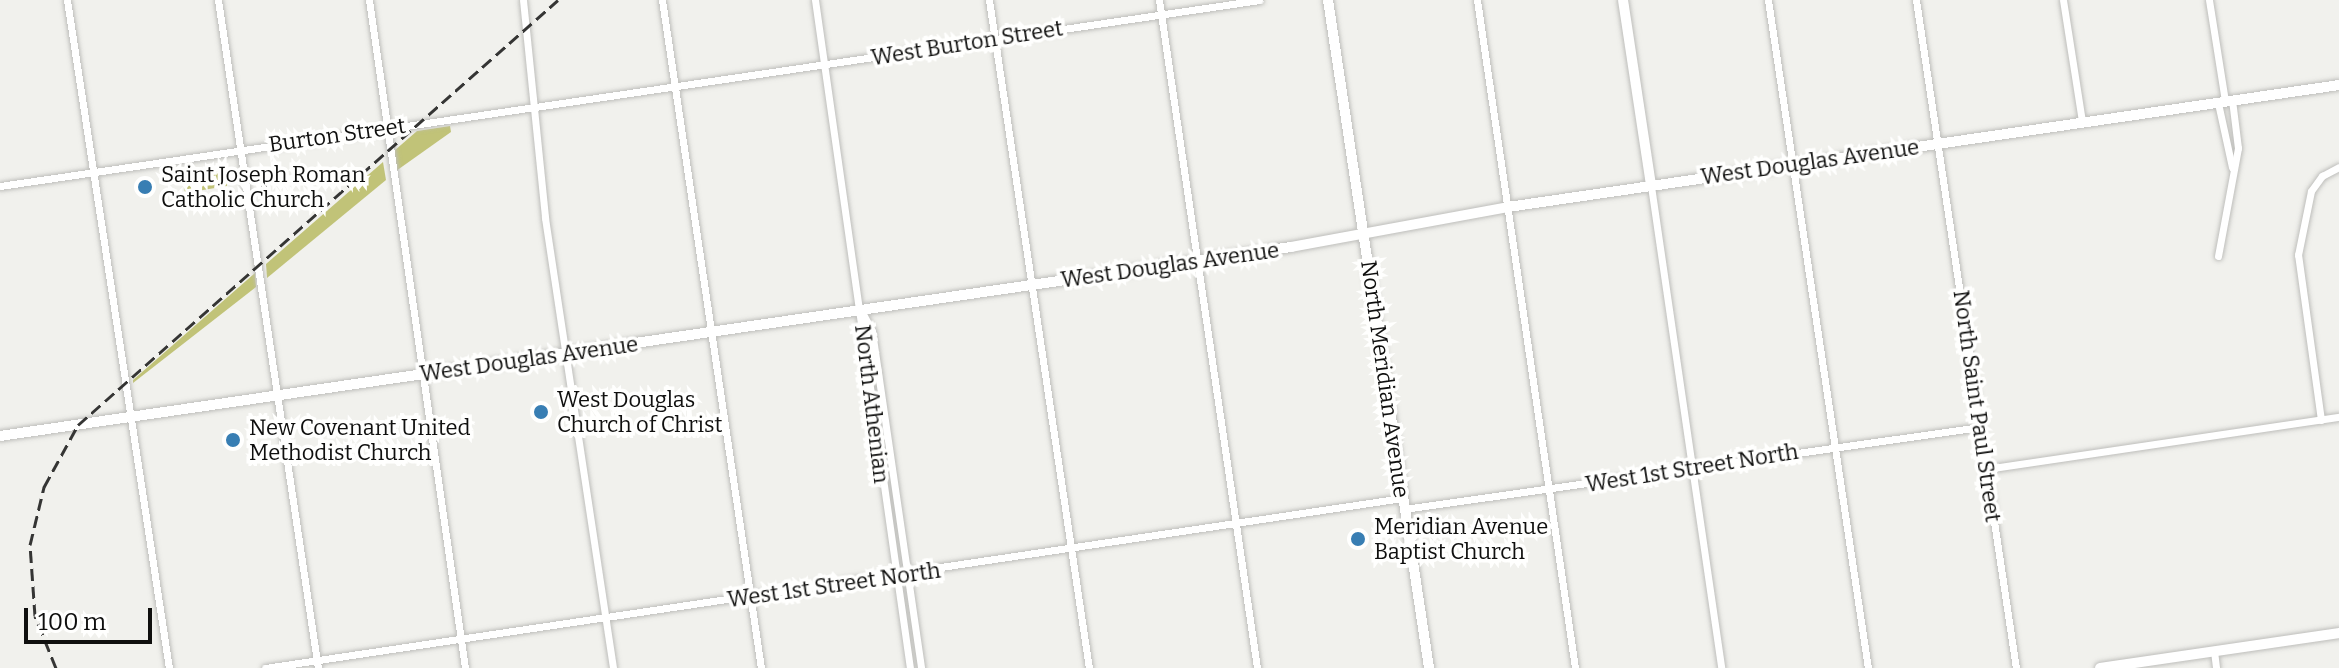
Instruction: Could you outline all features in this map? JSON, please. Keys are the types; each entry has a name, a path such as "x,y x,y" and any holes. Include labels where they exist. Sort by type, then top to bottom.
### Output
{"main road":[{"name":"North Meridian Avenue","path":"1328,0 1429,668"},
{"path":"1623,0 1651,186"},
{"name":"West Douglas Avenue","path":"0,436 1198,260 1508,207 2339,85"},
{"path":"2100,668 2339,633"}],"street":[{"path":"67,0 169,668"},
{"path":"218,0 317,664"},
{"path":"369,0 465,668"},
{"path":"523,0 531,107 613,668"},
{"path":"662,0 761,668"},
{"path":"815,0 861,310"},
{"path":"989,0 1089,668"},
{"path":"1159,0 1257,668"},
{"name":"West Burton Street","path":"675,87 1259,0"},
{"path":"1477,0 1575,668"},
{"path":"1768,0 1868,668"},
{"name":"North Saint Paul Street","path":"1916,0 2016,668"},
{"path":"2063,0 2082,122"},
{"path":"2209,0 2233,169"},
{"name":"Burton Street","path":"0,186 675,87"},
{"path":"2218,256 2238,148 2225,101"},
{"path":"2321,420 2298,255 2311,191 2322,176 2339,167"},
{"path":"1651,186 1721,668"},
{"name":"North Athenian","path":"861,310 872,331 921,668"},
{"name":"North Athenian","path":"861,310 859,334 910,668"},
{"path":"1986,469 2339,417"},
{"name":"West 1st Street North","path":"265,668 317,664 1237,525 1549,489 1980,427"},
{"path":"2214,651 2216,668"}],"green space":[{"path":"450,126 451,132 396,171 394,151 417,131"},
{"path":"383,162 386,180 267,278 266,264"},
{"path":"224,170 227,186 185,193 182,176"},
{"path":"255,273 256,287 133,383 133,380"}],"railway":[{"path":"56,668 35,616 30,545 44,487 78,425 558,0"}],"place":[{"name":"Saint Joseph Roman Catholic Church","path":"145,187"},
{"name":"West Douglas Church of Christ","path":"541,412"},
{"name":"New Covenant United Methodist Church","path":"233,440"},
{"name":"Meridian Avenue Baptist Church","path":"1358,539"}]}
